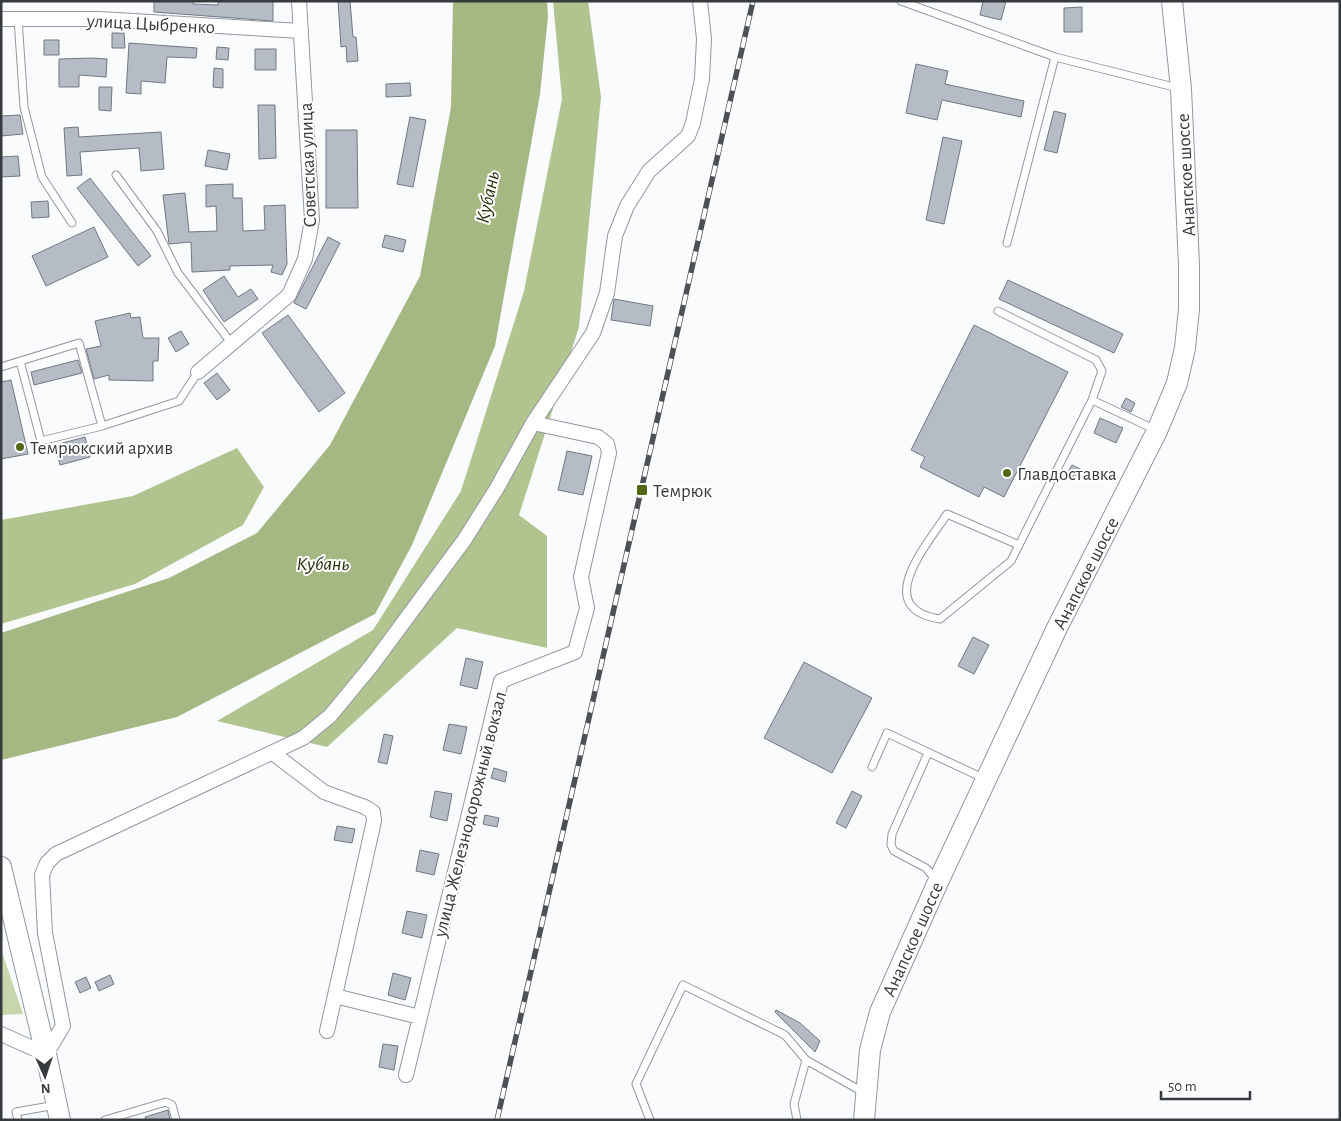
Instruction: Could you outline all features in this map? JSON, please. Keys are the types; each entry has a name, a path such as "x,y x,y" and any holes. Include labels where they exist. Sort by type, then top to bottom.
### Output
{"street":[{"name":"Советская улица","path":"198,372 289,296 305,258 312,220 299,1"},
{"path":"46,1054 63,1026 45,933 42,876 47,862 56,854 274,754 303,738 330,716 372,664 465,539 497,488 533,423 594,333 607,292 615,236 627,206 649,171 688,136 693,123 702,79 704,39 700,1"},
{"name":"Анапское шоссе","path":"864,1120 870,1050 880,1012 938,882 1057,628 1157,431 1177,383 1185,348 1189,310 1181,89 1172,1"},
{"name":"улица Цыбренко","path":"1,19 99,19 301,31"},
{"name":"улица Железнодорожный вокзал","path":"406,1075 501,680 575,652 587,608 582,577 609,453 607,444 598,437 533,423"},
{"path":"274,754 324,792 365,807 373,812 374,821 327,1031"},
{"path":"1,867 58,1112"},
{"path":"335,996 420,1017"},
{"path":"1,1034 46,1054"}],"lane":[{"path":"901,1 1054,57 1181,89"},
{"path":"18,19 24,107 42,177 72,223"},
{"path":"1007,243 1054,57"},
{"path":"116,175 157,231 178,272 232,344"},
{"path":"998,311 1096,360 1102,371 1092,400 1011,561 940,619 926,617 912,609 906,596 909,573 948,514 1019,545"},
{"path":"1,367 78,343 102,426"},
{"path":"20,361 41,442 102,426 179,401 198,372"},
{"path":"1092,400 1157,431"},
{"path":"872,767 887,733 986,779"},
{"path":"928,753 892,834 891,844 894,851 926,868 938,882"},
{"path":"650,1120 636,1084 683,985 785,1036 806,1060 866,1093"},
{"path":"797,1120 794,1104 806,1060"},
{"path":"105,1120 166,1102 172,1105 176,1120"},
{"path":"18,1120 16,1112 58,1112"}],"shaded area":[{"path":"553,1 588,1 601,97 579,327 519,515 547,536 547,648 457,628 327,747 217,721 373,630 461,491 524,291 562,99"},
{"path":"237,448 264,487 243,525 135,584 1,624 1,520 133,496"},
{"path":"1,949 23,1014 1,1015"}],"water":[{"name":"Кубань","path":"453,1 547,1 548,16 540,94 495,346 412,545 375,614 177,717 1,760 1,633 169,578 257,533 330,445 420,276 451,107"}],"building":[{"path":"154,1 193,1 193,4 218,5 218,1 273,1 273,21 154,12"},
{"path":"338,1 350,1 353,37 356,37 358,61 347,62 346,46 341,47"},
{"path":"983,1 1006,1 1001,20 980,15"},
{"path":"1082,7 1082,32 1064,32 1064,8"},
{"path":"112,33 124,33 125,48 112,48"},
{"path":"44,40 59,40 59,55 44,55"},
{"path":"129,43 197,48 196,58 167,57 165,83 141,81 141,94 126,93"},
{"path":"217,47 229,48 228,60 216,59"},
{"path":"255,49 276,49 276,70 255,70"},
{"path":"59,59 107,59 106,77 79,75 79,87 59,87"},
{"path":"916,64 948,71 945,84 1024,101 1021,117 942,100 937,120 906,113"},
{"path":"214,68 223,69 223,88 213,87"},
{"path":"410,83 411,96 386,97 386,84"},
{"path":"99,87 112,87 111,111 99,110"},
{"path":"258,105 275,105 276,158 259,159"},
{"path":"1054,111 1066,114 1057,153 1044,150"},
{"path":"20,115 23,134 1,136 1,116"},
{"path":"410,117 426,120 413,187 397,184"},
{"path":"78,127 79,137 161,132 164,169 141,171 139,148 80,152 82,175 67,176 64,128"},
{"path":"326,130 357,130 358,208 326,208"},
{"path":"943,137 962,141 944,224 926,220"},
{"path":"208,150 230,154 227,170 205,166"},
{"path":"18,156 20,176 1,177 1,157"},
{"path":"90,178 151,256 138,266 77,188"},
{"path":"233,184 233,198 242,198 243,231 265,230 264,206 285,205 287,264 282,275 271,272 273,265 230,266 230,270 192,272 191,242 169,244 163,195 185,193 189,232 217,231 216,206 206,207 206,185"},
{"path":"48,201 49,217 32,218 31,202"},
{"path":"94,227 108,257 46,286 32,256"},
{"path":"385,235 406,240 403,252 382,247"},
{"path":"328,237 340,243 306,309 294,303"},
{"path":"224,276 238,297 251,289 258,299 224,322 203,290"},
{"path":"1008,280 1123,334 1114,353 999,299"},
{"path":"614,299 653,306 650,326 611,320"},
{"path":"130,313 131,318 140,317 143,338 159,338 158,361 153,361 153,381 109,380 109,375 94,379 86,349 101,346 95,321"},
{"path":"288,315 345,393 319,412 262,333"},
{"path":"974,325 1068,372 1004,497 984,487 979,497 920,467 925,457 911,450"},
{"path":"181,331 189,344 176,352 168,338"},
{"path":"78,360 82,373 34,385 31,372"},
{"path":"217,373 230,390 217,400 204,383"},
{"path":"11,380 28,454 1,459 1,382"},
{"path":"1126,398 1135,403 1131,412 1121,407"},
{"path":"1100,418 1123,428 1116,443 1094,433"},
{"path":"85,437 90,457 60,465 55,445"},
{"path":"567,451 592,456 583,495 558,490"},
{"path":"1072,465 1082,470 1077,479 1067,474"},
{"path":"973,637 989,645 974,674 958,666"},
{"path":"466,658 483,662 477,689 460,685"},
{"path":"804,662 872,698 832,773 764,738"},
{"path":"449,724 467,727 461,754 443,750"},
{"path":"384,734 393,736 387,764 378,762"},
{"path":"494,768 507,772 505,782 491,778"},
{"path":"435,791 452,794 447,821 430,817"},
{"path":"852,791 862,796 846,828 836,823"},
{"path":"485,815 499,818 497,827 483,824"},
{"path":"337,826 355,829 352,843 334,840"},
{"path":"420,850 439,854 434,875 416,871"},
{"path":"407,911 427,915 422,938 402,933"},
{"path":"393,973 411,978 405,1000 388,995"},
{"path":"110,975 114,984 99,991 95,982"},
{"path":"86,977 91,988 80,993 75,982"},
{"path":"776,1010 800,1023 820,1041 815,1052 775,1012"},
{"path":"383,1044 398,1046 394,1070 379,1067"},
{"path":"168,1110 170,1120 146,1120 145,1117"}],"railway":[{"path":"497,1120 753,1"}],"place":[{"name":"Темрюкский архив","path":"20,447"},
{"name":"Главдоставка","path":"1007,473"},
{"name":"Темрюк","path":"642,490"}]}
